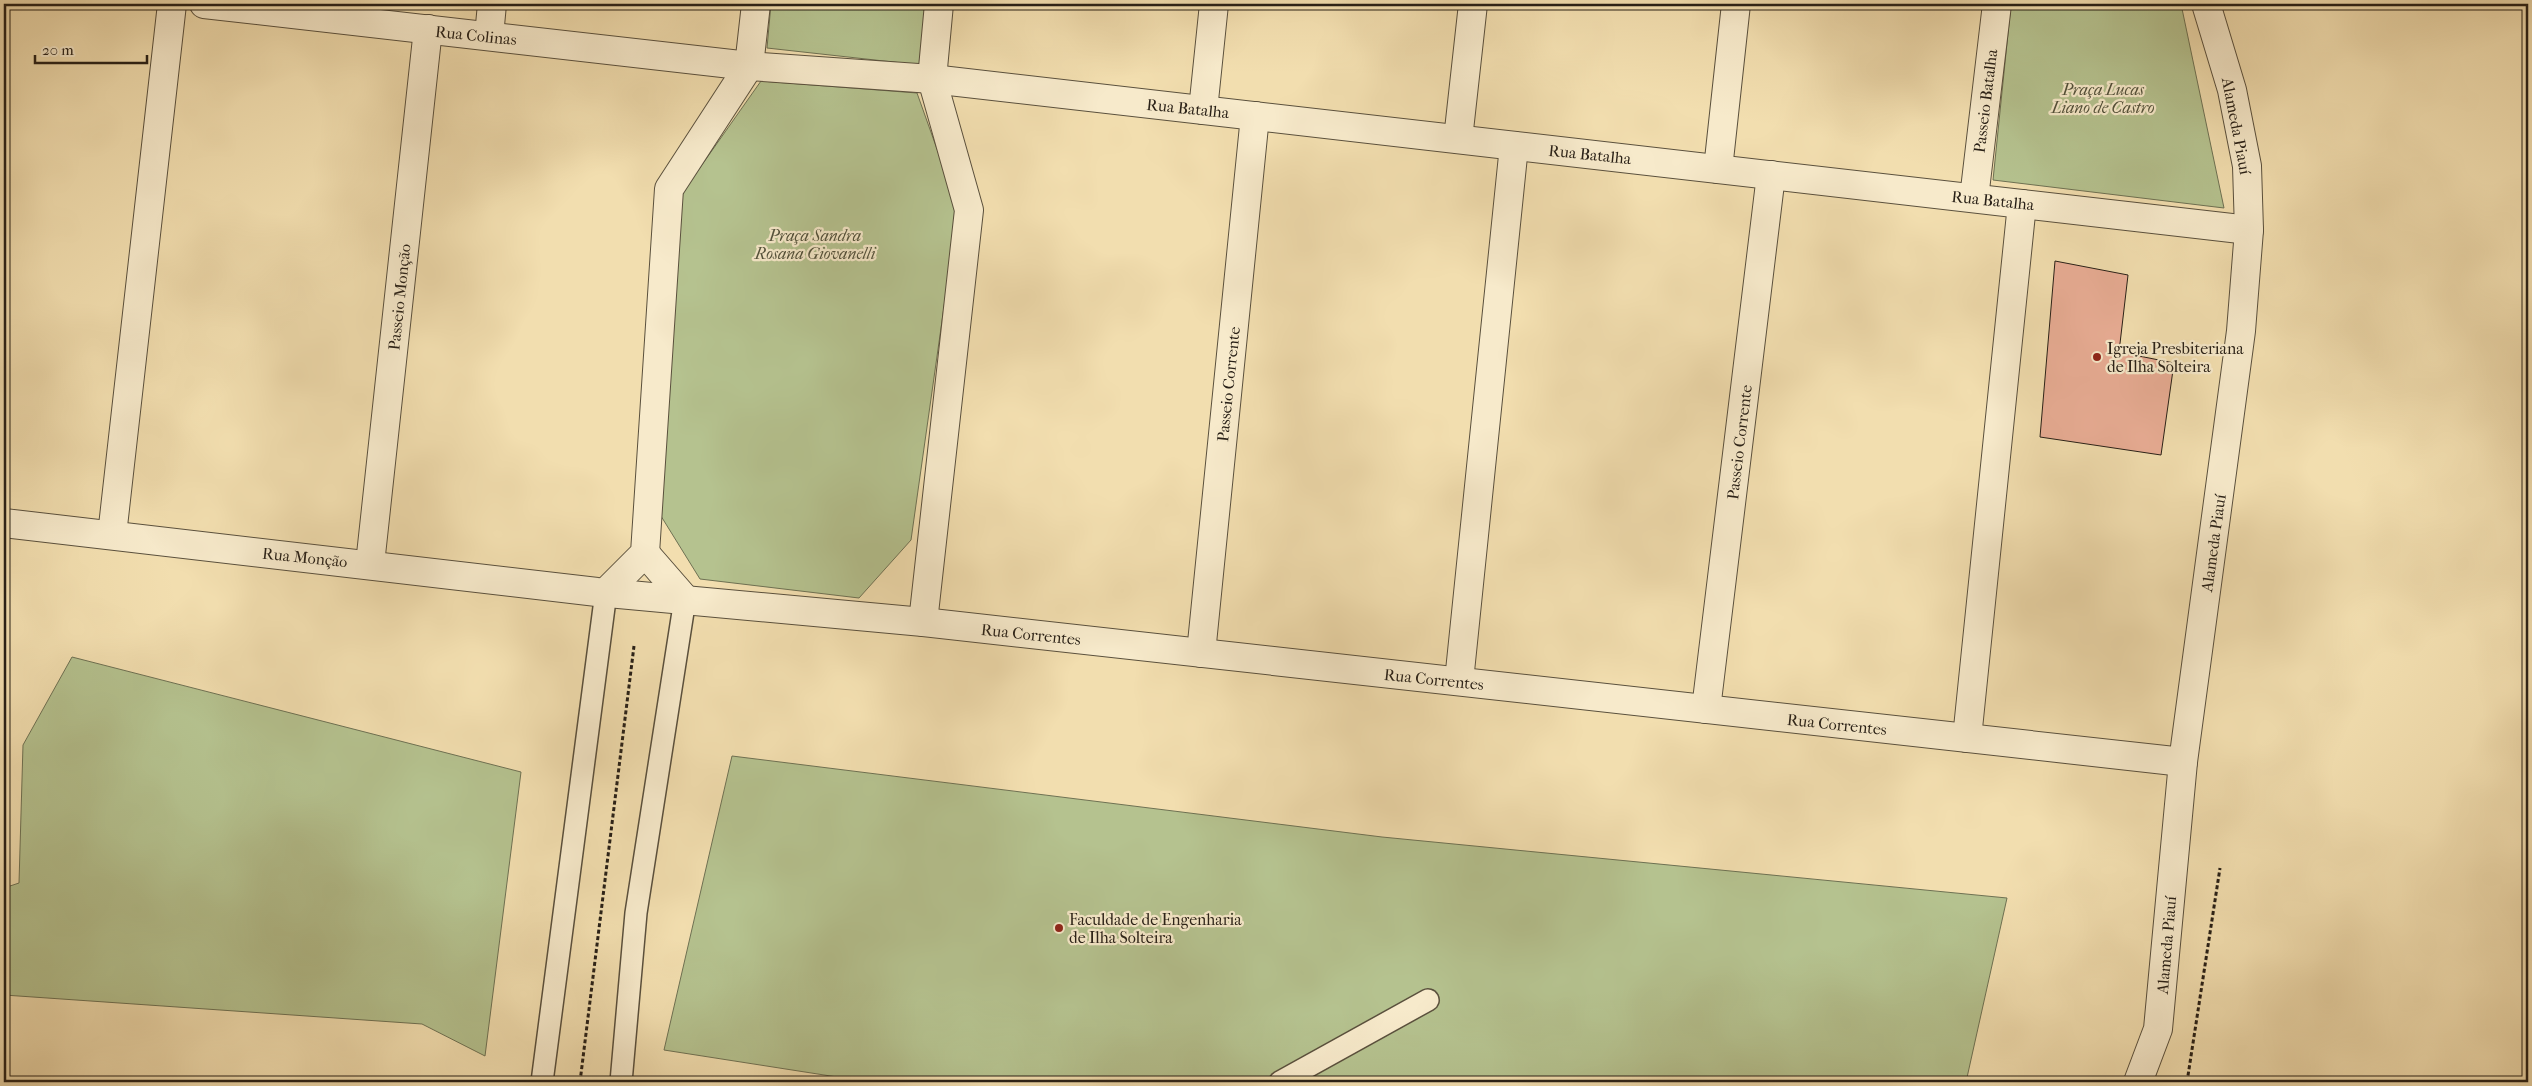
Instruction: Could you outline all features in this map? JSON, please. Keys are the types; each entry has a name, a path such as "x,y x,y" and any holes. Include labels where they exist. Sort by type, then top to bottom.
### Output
{"street":[{"path":"112,535 172,4"},
{"path":"489,36 492,4"},
{"path":"606,592 644,552 669,189 749,66 756,4"},
{"path":"923,622 969,210 932,79 940,4"},
{"path":"1203,110 1214,4"},
{"path":"1458,139 1473,4"},
{"path":"1718,169 1736,4"},
{"name":"Passeio Batalha","path":"1974,198 1996,4"},
{"name":"Alameda Piauí","path":"2138,1082 2158,1029 2183,762 2241,331 2248,230 2246,156 2232,90 2206,4"},
{"name":"Rua Colinas","path":"220,5 749,66 932,79"},
{"name":"Passeio Monção","path":"370,564 428,30"},
{"name":"Rua Batalha","path":"932,79 2248,230"},
{"name":"Passeio Corrente","path":"1201,653 1255,116"},
{"path":"1459,682 1514,146"},
{"name":"Passeio Corrente","path":"1706,709 1771,175"},
{"path":"1966,738 2022,204"},
{"name":"Rua Monção","path":"4,523 606,592 685,599"},
{"path":"644,552 685,599"},
{"name":"Rua Correntes","path":"685,599 923,622 2183,762"}],"lane":[{"path":"542,1082 606,592"},
{"path":"621,1082 636,913 685,599"},
{"path":"1280,1082 1428,1000"}],"path":[{"path":"580,1082 634,646"},
{"path":"2187,1082 2220,868"}],"green space":[{"path":"771,4 926,4 920,65 767,48"},
{"name":"Praça Lucas Liano de Castro","path":"2011,4 2181,4 2224,208 1993,180"},
{"name":"Praça Sandra Rosana Giovanelli","path":"761,81 917,93 958,208 911,540 859,598 700,579 656,508 682,193"},
{"path":"72,657 521,772 485,1056 422,1024 4,995 4,888 19,883 23,745"},
{"path":"732,756 1382,837 2007,898 1966,1082 869,1082 664,1050"}],"building":[{"name":"Igreja Presbiteriana de Ilha Solteira","path":"2055,261 2128,275 2119,352 2174,363 2161,455 2040,437"}],"place":[{"name":"Igreja Presbiteriana de Ilha Solteira","path":"2097,357"},
{"name":"Faculdade de Engenharia de Ilha Solteira","path":"1059,928"}]}
